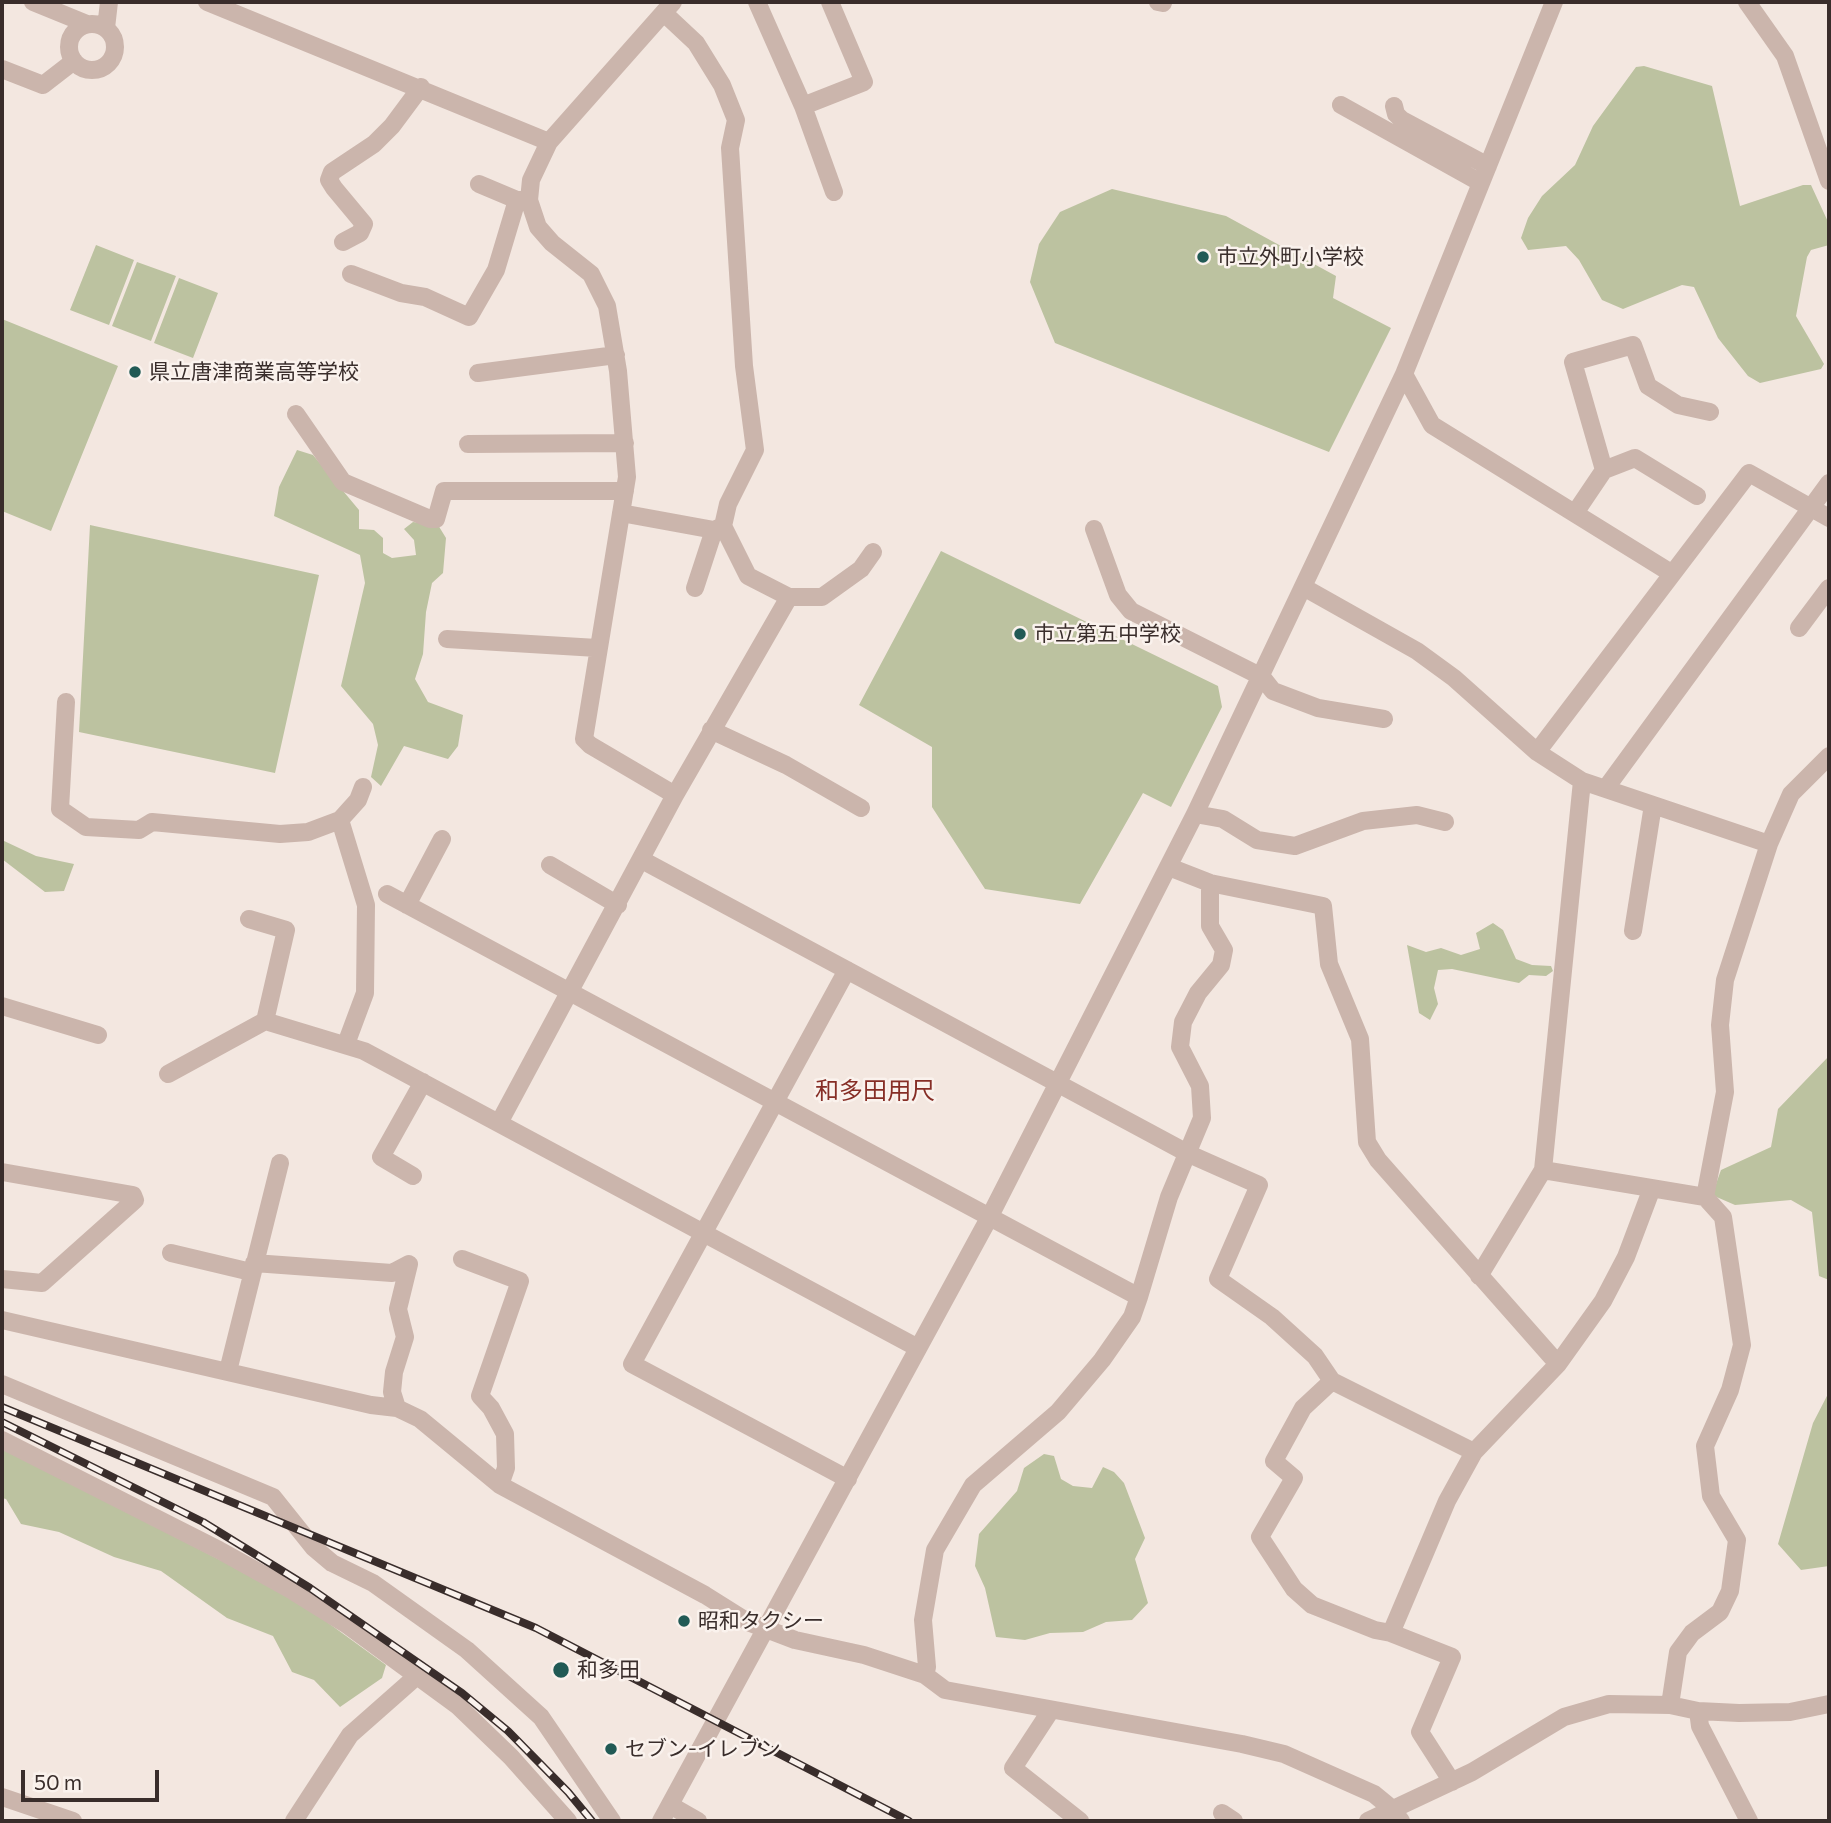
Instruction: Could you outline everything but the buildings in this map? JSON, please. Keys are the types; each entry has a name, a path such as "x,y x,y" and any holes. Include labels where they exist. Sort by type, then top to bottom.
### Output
{"street":[{"path":"33,2 87,24 106,28"},
{"path":"87,24 80,27 70,40 74,61 87,69 107,64 115,52 116,44 106,28 109,2"},
{"path":"206,2 421,87 549,142"},
{"path":"757,2 803,106 834,192"},
{"path":"803,106 864,82 830,2"},
{"path":"698,1821 666,1813 989,1218 1195,814 1305,588 1404,374 1554,2"},
{"path":"1747,2 1785,56 1829,181"},
{"path":"351,274 401,293 425,297 469,317 496,270 549,142 669,8 696,43 722,85 736,120 730,148 744,366 755,450 728,504 695,588"},
{"path":"2,69 43,85 74,61"},
{"path":"343,242 360,233 365,224 334,188 329,180 332,172 374,144 392,126 421,87"},
{"path":"1341,105 1480,183"},
{"path":"1394,106 1396,114 1402,120 1488,166"},
{"path":"479,184 523,200 538,227 552,243 591,274 607,306 616,355 625,443 625,491 584,738 590,746 675,795"},
{"path":"1604,470 1573,362 1633,345 1648,386 1678,405 1710,412"},
{"path":"478,373 616,355"},
{"path":"1404,374 1432,425 1671,573"},
{"path":"296,414 343,482 430,519 436,519 444,491 625,491"},
{"path":"468,444 625,443"},
{"path":"1575,513 1604,470 1635,458 1697,496"},
{"path":"1537,752 1749,473 1829,518"},
{"path":"1606,788 1829,483"},
{"path":"621,513 718,528 748,576 789,597 822,597 861,569 873,552"},
{"path":"1094,529 1118,595 1131,611 1262,677 1273,691 1318,708 1384,719"},
{"path":"1305,588 1417,651 1454,678 1537,752 1582,780 1769,844"},
{"path":"1799,628 1829,589"},
{"path":"499,1123 675,795 748,664 763,646 789,597"},
{"path":"447,639 597,648"},
{"path":"66,702 60,809 86,827 139,830 152,822 279,834 308,832 340,820 358,800 363,787"},
{"path":"711,730 786,765 861,808"},
{"path":"1705,1197 1725,1092 1720,1026 1725,980 1769,844 1791,794 1829,756"},
{"path":"1479,1276 1543,1170 1582,780"},
{"path":"1633,931 1653,805"},
{"path":"1195,814 1223,819 1257,840 1295,846 1363,821 1417,815 1445,822"},
{"path":"340,820 366,905 365,993 346,1044"},
{"path":"407,905 442,839"},
{"path":"642,860 1189,1154 1259,1185 1217,1279 1272,1317 1315,1356 1332,1381 1474,1452"},
{"path":"550,865 618,905"},
{"path":"1169,867 1210,883 1323,906 1329,964 1360,1039 1367,1142 1378,1160 1558,1364"},
{"path":"925,1675 928,1667 923,1620 935,1550 973,1485 1058,1412 1102,1360 1132,1317 1169,1197 1202,1118 1200,1086 1180,1047 1182,1022 1198,993 1221,965 1224,950 1210,926 1210,883"},
{"path":"387,894 1139,1297"},
{"path":"249,919 286,930 265,1021"},
{"path":"847,970 632,1364 848,1479"},
{"path":"2,1006 98,1035"},
{"path":"167,1074 265,1021 346,1044 423,1082 918,1348"},
{"path":"413,1176 381,1157 423,1082"},
{"path":"228,1371 279,1163"},
{"path":"1543,1170 1705,1197 1723,1217 1742,1345 1730,1390 1705,1446 1711,1496 1737,1540 1730,1591 1720,1612 1692,1633 1678,1652 1670,1705"},
{"path":"2,1172 134,1195 135,1200 126,1211 42,1283 2,1279"},
{"path":"1391,1633 1447,1501 1474,1452 1558,1364 1603,1301 1626,1257 1652,1188"},
{"path":"171,1253 252,1267 392,1273 409,1264 398,1309 405,1337 394,1372 392,1392 397,1408"},
{"path":"463,1259 520,1280 480,1396 491,1408 506,1434 506,1468 500,1485"},
{"path":"2,1320 371,1405 397,1408 420,1419 500,1485 705,1595 748,1622 795,1640 864,1655 925,1675 945,1690 1284,1754 1374,1794 1396,1814"},
{"path":"1332,1381 1303,1408 1274,1461 1294,1478 1260,1538 1294,1589 1312,1605 1452,1657 1420,1732 1452,1783"},
{"path":"2,1384 273,1497 313,1547 332,1563 373,1583 467,1650 541,1717 612,1821"},
{"path":"2,1440 169,1524 293,1591 418,1675 458,1706 511,1756 568,1821"},
{"path":"294,1821 350,1735 418,1675"},
{"path":"1368,1821 1396,1814 1563,1717 1609,1704 1670,1705 1698,1711 1790,1712 1829,1704"},
{"path":"1051,1710 1013,1768 1080,1821"},
{"path":"1698,1711 1700,1726 1749,1821"},
{"path":"2,1797 73,1821"}],"green space":[{"path":"1644,66 1712,86 1740,206 1803,185 1811,185 1829,224 1829,245 1811,250 1807,257 1796,316 1824,364 1821,369 1760,383 1748,376 1718,338 1694,287 1682,285 1623,309 1602,300 1579,260 1566,246 1528,250 1521,238 1528,218 1542,196 1575,165 1593,126 1636,67"},
{"path":"1112,189 1226,216 1336,276 1333,298 1391,328 1329,452 1055,343 1030,282 1039,244 1060,212"},
{"path":"96,245 134,260 109,325 70,310"},
{"path":"137,262 176,276 151,341 112,326"},
{"path":"179,278 218,293 193,358 154,343"},
{"path":"2,319 118,366 51,531 2,511"},
{"path":"297,450 313,455 359,510 359,529 374,530 383,538 383,553 392,558 416,555 414,540 404,529 413,522 438,525 446,538 443,573 432,583 426,612 423,654 415,679 428,702 463,715 458,746 448,759 404,746 381,786 371,777 378,745 373,724 341,686 365,583 360,555 274,516 279,487"},
{"path":"90,525 319,575 275,773 79,732"},
{"path":"941,551 1218,686 1222,707 1171,807 1143,793 1080,904 985,889 932,807 932,747 859,705"},
{"path":"2,840 36,856 74,864 64,891 45,892 2,859"},
{"path":"1493,923 1503,930 1516,959 1532,965 1551,966 1553,971 1546,976 1529,975 1519,983 1452,969 1438,970 1434,988 1438,1004 1430,1020 1419,1013 1407,945 1426,952 1441,948 1461,955 1480,949 1476,933"},
{"path":"1829,1056 1829,1280 1819,1276 1812,1212 1791,1200 1735,1205 1712,1195 1721,1170 1771,1147 1778,1109"},
{"path":"1829,1392 1829,1566 1801,1570 1778,1544 1813,1423"},
{"path":"2,1448 294,1598 386,1665 382,1678 340,1707 314,1680 292,1672 273,1636 227,1618 161,1571 114,1557 59,1532 21,1524 6,1499 2,1498"},
{"path":"1044,1454 1054,1456 1061,1479 1073,1486 1092,1488 1103,1467 1114,1472 1124,1483 1145,1538 1135,1559 1148,1603 1132,1620 1106,1622 1083,1632 1050,1633 1025,1640 996,1637 985,1588 975,1566 979,1534 1017,1491 1024,1468"}],"railway":[{"path":"2,1407 536,1628 909,1821"},
{"path":"2,1422 203,1522 310,1588 462,1693 508,1731 568,1792 592,1821"}],"place":[{"name":"市立外町小学校","path":"1203,257"},
{"name":"県立唐津商業高等学校","path":"135,372"},
{"name":"市立第五中学校","path":"1020,634"},
{"name":"昭和タクシー","path":"684,1621"},
{"name":"和多田","path":"561,1670"},
{"name":"セブン-イレブン","path":"611,1749"}],"district":[{"name":"和多田用尺","path":"875,1091"}]}
